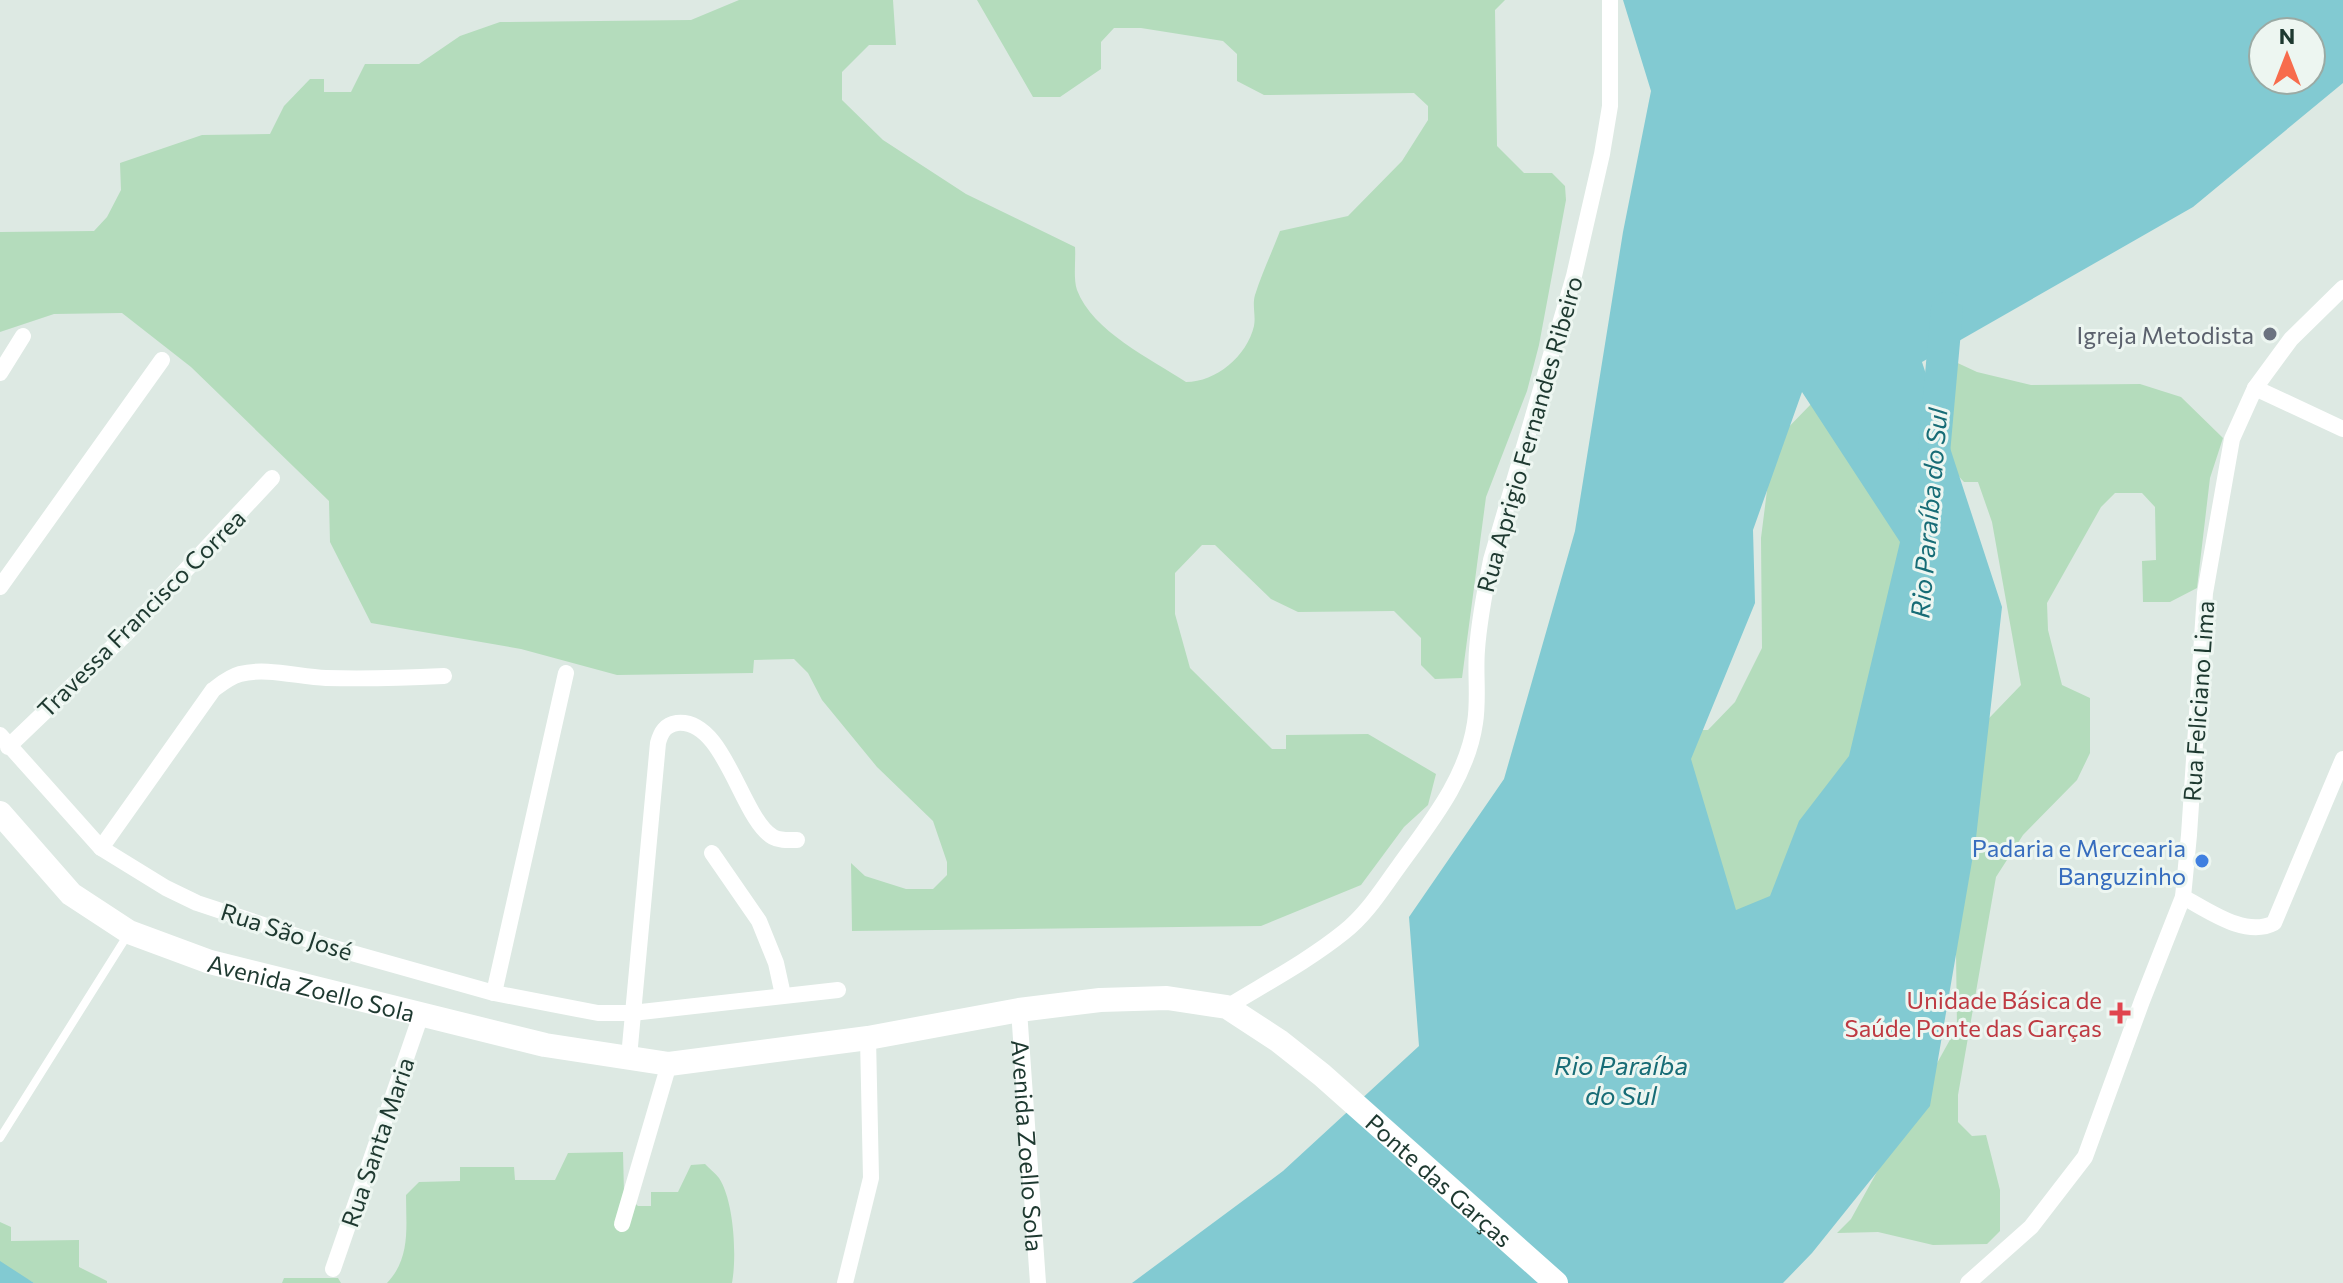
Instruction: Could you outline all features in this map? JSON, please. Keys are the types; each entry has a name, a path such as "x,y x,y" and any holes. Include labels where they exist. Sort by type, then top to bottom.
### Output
{"main road":[{"name":"Avenida Zoello Sola","path":"0,813 71,894 129,932 210,962 545,1045 669,1064 868,1038 1019,1010 1100,1000 1167,998 1227,1007 1279,1041 1322,1075"},
{"name":"Ponte das Garças","path":"1322,1075 1556,1283"}],"street":[{"name":"Rua Aprigio Fernandes Ribeiro","path":"1227,1007 1321,949 1367,910 1442,806 1466,756 1475,724 1476,653 1491,560 1574,276 1602,154 1610,106 1610,0"},
{"name":"Rua Feliciano Lima","path":"1968,1283 2031,1227 2085,1157 2183,897 2205,593 2232,439 2255,388 2291,339 2343,288"},
{"path":"0,373 23,336"},
{"path":"0,587 162,360"},
{"path":"2255,388 2343,429"},
{"name":"Travessa Francisco Correa","path":"4,741 125,635 272,478"},
{"path":"101,848 213,690 226,681 240,674 262,672 323,678 444,676"},
{"path":"494,993 566,673"},
{"path":"629,1057 661,732 668,725 681,722 694,726 711,738 760,824 772,837 797,840"},
{"name":"Rua São José","path":"4,741 101,848 197,903 327,946 494,993 598,1013 632,1013 838,990"},
{"path":"2183,897 2239,925 2266,927 2274,923 2343,759"},
{"path":"712,853 759,921 776,963 783,995"},
{"name":"Avenida Zoello Sola","path":"1019,1010 1038,1283"},
{"name":"Rua Santa Maria","path":"333,1269 421,1015"},
{"path":"845,1283 871,1178 868,1038"},
{"path":"622,1224 669,1064"}],"lane":[{"path":"0,1138 129,932"}],"green space":[{"path":"739,0 893,0 896,45 869,45 842,72 842,100 883,140 966,194 1075,247 1077,290 1096,319 1124,343 1186,382 1219,372 1245,347 1254,326 1255,295 1280,231 1348,216 1402,161 1428,120 1428,106 1414,93 1264,95 1237,81 1237,54 1223,41 1141,28 1114,28 1101,42 1101,69 1060,97 1033,97 977,0 1505,0 1495,10 1497,146 1524,173 1552,173 1565,186 1566,200 1539,345 1527,391 1486,497 1462,678 1435,679 1421,665 1421,638 1394,611 1298,612 1271,599 1215,545 1202,545 1175,573 1175,614 1190,668 1272,749 1286,749 1286,735 1368,734 1436,774 1428,805 1404,827 1361,885 1261,926 852,931 851,863 865,876 906,889 933,889 947,875 947,862 933,821 877,767 822,700 808,673 794,659 754,660 753,673 617,675 521,649 371,623 330,542 329,501 191,367 122,313 54,314 0,332 0,232 94,231 107,217 121,190 120,163 202,135 270,134 284,106 310,79 324,79 324,92 351,92 365,64 419,64 460,36 500,22 691,20"},
{"path":"1935,359 1949,359 1977,372 2031,385 2140,384 2181,397 2223,438 2210,478 2197,588 2170,602 2143,602 2142,561 2156,560 2155,507 2142,493 2115,493 2101,507 2047,603 2048,630 2062,685 2090,698 2090,753 2077,780 2023,835 1996,877 1958,1095 1958,1122 1972,1136 1986,1135 2000,1190 2000,1231 1987,1244 1933,1245 1878,1232 1837,1233 1851,1219 1957,1027 1955,877 1968,740 2021,685 1992,522 1978,482 1964,482 1951,468 1936,427"},
{"path":"1813,402 1910,509 1886,742 1725,962 1681,730 1708,730 1735,702 1762,648 1761,538 1773,443"},
{"path":"623,1152 624,1193 638,1206 651,1206 651,1192 678,1192 691,1165 705,1164 719,1178 728,1200 733,1229 732,1283 387,1283 404,1253 406,1195 419,1182 460,1181 460,1167 514,1167 515,1180 555,1180 568,1153"},
{"path":"0,1222 11,1227 11,1241 79,1240 79,1267 107,1283 34,1283 0,1264"},
{"path":"284,1278 338,1278 341,1283 282,1283"}],"water":[{"name":"Rio Paraíba do Sul","path":"1623,0 2343,0 2343,83 2193,207 1922,362 2002,607 1976,838 1930,1106 1812,1253 1783,1283 1132,1283 1283,1171 1419,1046 1409,917 1504,779 1575,531 1623,232 1651,91","holes":["1802,392 1900,542 1849,756 1799,821 1770,896 1736,910 1691,759 1755,603 1753,530"]},
{"path":"0,1261 34,1283 0,1283"}],"waterway":[{"name":"Rio Paraíba do Sul","path":"1934,453 1947,308"}],"place":[{"name":"Igreja Metodista","path":"2270,334"},
{"name":"Padaria e Mercearia Banguzinho","path":"2202,861"},
{"name":"Unidade Básica de Saúde Ponte das Garças","path":"2120,1013"}]}
